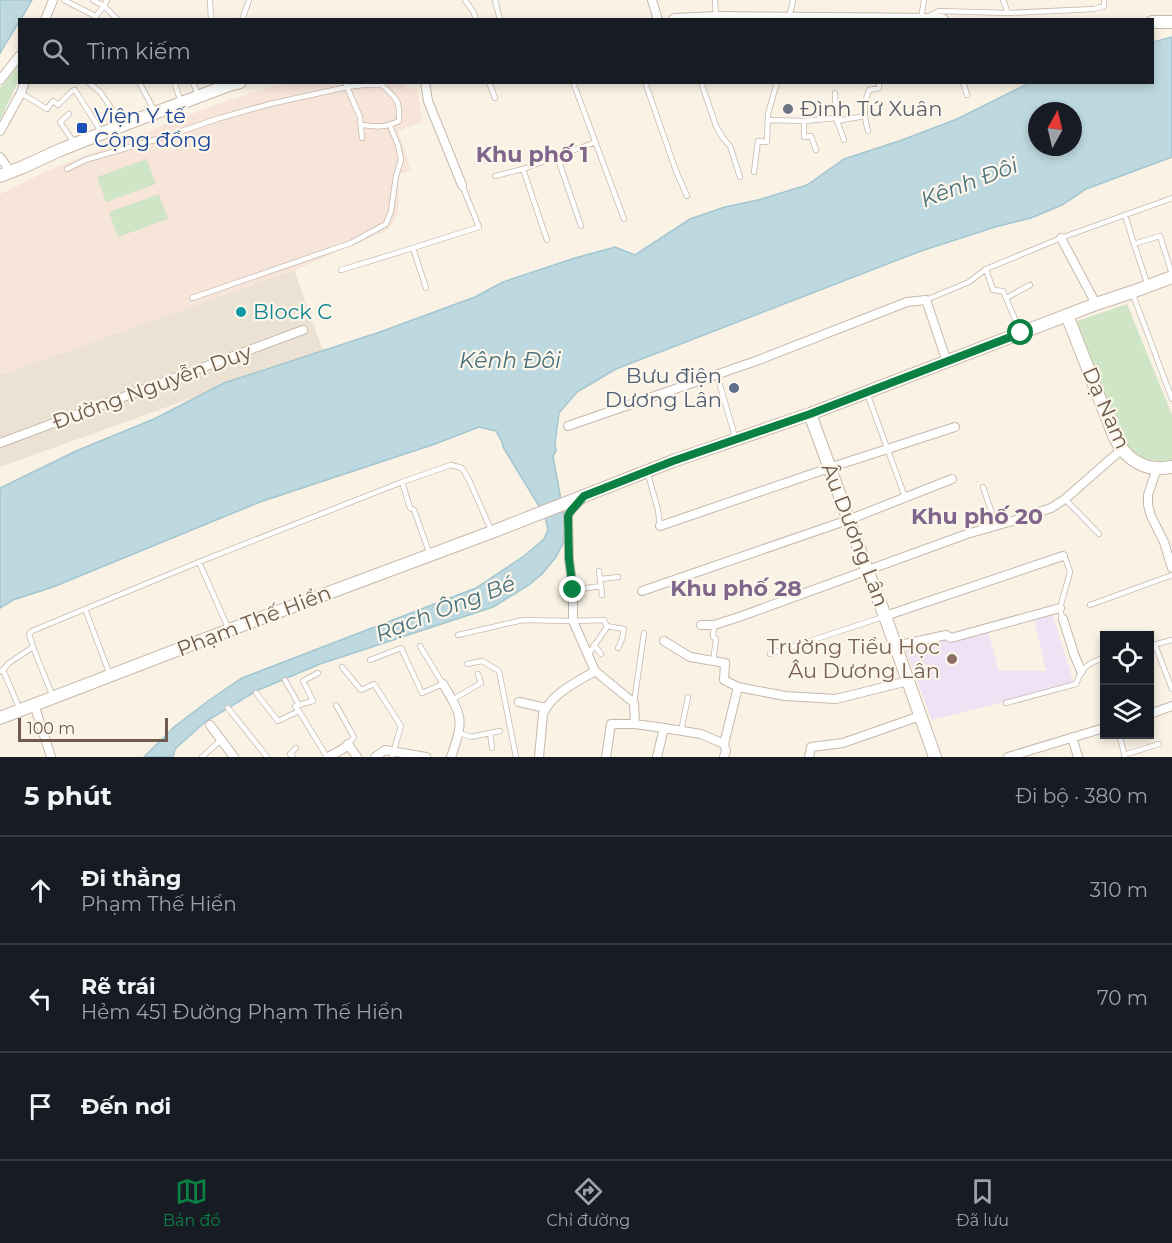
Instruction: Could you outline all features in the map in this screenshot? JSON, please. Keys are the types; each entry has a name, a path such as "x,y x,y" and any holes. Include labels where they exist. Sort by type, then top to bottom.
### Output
{"main road":[{"path":"1154,22 1172,22"},
{"path":"5,173 198,96 214,86"},
{"path":"584,496 673,461 867,393 1172,275"},
{"name":"Dạ Nam","path":"1067,315 1121,450 1131,459 1147,467 1162,469 1172,467"},
{"name":"Âu Dương Lân","path":"810,414 935,757"},
{"name":"Phạm Thế Hiển","path":"0,718 584,496"}],"street":[{"path":"46,18 53,0"},
{"path":"652,0 657,18"},
{"path":"0,80 18,58"},
{"path":"0,130 25,84"},
{"path":"425,84 428,101 462,185"},
{"path":"0,157 5,173"},
{"path":"1061,238 1096,304"},
{"path":"568,426 756,362 907,302 926,300 947,362"},
{"name":"Đường Nguyễn Duy","path":"0,443 303,330"},
{"path":"660,526 955,427"},
{"path":"701,625 714,625 967,534 1051,508 1065,500 1121,450"},
{"path":"1156,468 1148,495 1148,505 1172,568"},
{"path":"642,591 848,520 952,479"},
{"path":"584,496 568,516 573,621 595,671 634,703 635,724"},
{"path":"885,616 1063,556"},
{"path":"896,646 946,635 951,638 1059,608"},
{"path":"1062,619 1081,671"},
{"path":"664,641 690,657 725,663 724,680 738,687 785,696 836,699 908,681"},
{"path":"539,757 543,714 546,708 554,698 595,671"},
{"path":"443,684 460,717 459,733 450,757"},
{"path":"724,757 726,751 724,744 738,687"},
{"path":"519,702 546,708"},
{"path":"34,704 51,757"},
{"path":"1154,712 1172,706"},
{"path":"810,757 811,747 843,743 921,716"},
{"path":"606,757 611,724 635,724 701,734 724,744"},
{"path":"210,725 222,739 231,756"},
{"path":"657,757 664,728"},
{"path":"1008,757 1100,729"},
{"path":"1072,737 1078,757"},
{"path":"328,757 348,744 357,757"},
{"path":"375,757 385,750 393,754 426,757"}],"lane":[{"path":"64,0 94,18 107,0"},
{"path":"93,0 104,6 116,18"},
{"path":"210,0 211,18"},
{"path":"243,18 249,0"},
{"path":"465,0 475,18"},
{"path":"495,0 500,18"},
{"path":"716,0 716,18"},
{"path":"792,18 793,0"},
{"path":"921,18 924,0"},
{"path":"1003,0 1008,13"},
{"path":"923,18 939,11 1008,13 1094,9 1104,6 1104,0"},
{"path":"90,84 100,92 123,125"},
{"path":"141,84 155,112"},
{"path":"175,84 181,102"},
{"path":"194,84 198,96"},
{"path":"490,84 495,98"},
{"path":"574,84 624,219"},
{"path":"646,84 687,196"},
{"path":"702,84 716,126 730,146 740,177"},
{"path":"754,172 758,141 767,142 768,114 776,84"},
{"path":"868,131 864,116 865,100 869,90 879,88 879,84"},
{"path":"964,84 967,95"},
{"path":"346,85 360,117 362,138"},
{"path":"67,169 85,160 270,104 346,85 382,85 400,106 399,121 382,127 362,125"},
{"path":"21,93 47,109 53,101 58,105 75,90 102,133"},
{"path":"835,93 836,120 844,140"},
{"path":"69,114 60,122 75,144"},
{"path":"768,120 836,120 864,116"},
{"path":"804,121 804,137 811,136 816,150"},
{"path":"192,298 351,243 386,224 392,211 401,155 390,126"},
{"path":"495,176 523,169 596,142"},
{"path":"557,156 581,226"},
{"path":"523,169 547,240"},
{"path":"341,270 479,227 462,185"},
{"path":"926,300 969,282 986,269 1061,238 1172,198"},
{"path":"1125,215 1148,286"},
{"path":"1134,244 1160,236 1172,275"},
{"path":"413,248 426,288"},
{"path":"986,269 993,290 1003,291 1021,333"},
{"path":"1006,298 1030,285"},
{"path":"1132,292 1172,399"},
{"path":"717,375 736,440"},
{"path":"867,393 905,497"},
{"path":"53,697 33,647 29,634 32,631 402,482 452,465 462,468 492,532"},
{"path":"647,471 660,526"},
{"path":"402,482 410,508 414,510 430,555"},
{"path":"983,487 996,525"},
{"path":"1065,500 1098,534"},
{"path":"1062,619 1059,608 1070,572 1063,556"},
{"path":"200,562 230,630"},
{"path":"600,571 602,595"},
{"path":"1090,605 1172,574"},
{"path":"600,579 618,577"},
{"path":"573,590 601,586"},
{"path":"85,609 110,675"},
{"path":"770,654 885,616"},
{"path":"458,635 523,620 604,620 606,626"},
{"path":"712,662 716,639 713,637 714,625"},
{"path":"587,655 606,626"},
{"path":"606,626 624,629 618,648"},
{"path":"634,703 644,633"},
{"path":"1154,645 1172,640"},
{"path":"594,645 601,654"},
{"path":"370,660 401,648 422,693 443,684 420,646"},
{"path":"20,710 1,671 33,647"},
{"path":"1154,650 1172,689"},
{"path":"1006,703 1076,684 1081,671 1087,665 1100,660"},
{"path":"467,664 482,661 499,671 516,757"},
{"path":"342,667 361,690 374,684 401,726 393,754"},
{"path":"318,674 303,681 313,701 295,706 328,757"},
{"path":"452,700 481,683 478,674"},
{"path":"285,680 299,705"},
{"path":"256,693 278,721 299,711"},
{"path":"681,731 688,697"},
{"path":"336,705 354,737 348,744"},
{"path":"228,708 267,757"},
{"path":"459,733 471,737 500,730"},
{"path":"490,733 492,748"},
{"path":"202,757 222,739"},
{"path":"1120,739 1125,756 1159,744"},
{"path":"293,757 290,754 296,748"}],"shaded area":[{"path":"282,84 405,84 406,89 417,88 422,122 398,131 411,170 398,175 397,216 388,230 295,270 0,375 0,194 54,168 220,103"},
{"path":"294,270 323,351 0,467 0,375"},
{"name":"Trường Tiểu Học Âu Dương Lân","path":"1052,613 1074,684 932,720 905,648 988,631 999,671 1046,671 1034,618"}],"green space":[{"path":"18,65 18,82 0,120 0,88"},
{"path":"147,159 156,184 106,202 97,177"},
{"path":"159,194 168,219 118,237 109,212"},
{"path":"1127,304 1172,415 1172,461 1148,459 1125,450 1077,321"}],"water":[{"path":"0,0 32,0 21,18 18,18 18,23 0,53"},
{"name":"Kênh Đôi","path":"1172,37 1172,157 1086,189 1062,205 1031,218 921,251 616,369 577,392 559,413 556,451 553,456 565,522 564,541 556,557 542,574 529,585 493,607 320,664 256,691 205,722 175,749 173,757 144,757 174,727 242,678 476,588 524,556 544,539 548,530 545,516 503,447 496,431 479,427 435,444 260,502 53,587 13,600 0,608 0,488 76,451 154,419 224,383 380,332 475,297 503,282 575,258 615,247 635,255 690,219 807,185 844,159 957,119 1027,84 1154,84 1154,42"}],"place":[{"name":"Đình Tứ Xuân","path":"788,109"},
{"name":"Viện Y tế Cộng đồng","path":"82,128"},
{"name":"Block C","path":"241,312"},
{"name":"Bưu điện Dương Lân","path":"734,388"},
{"name":"Trường Tiểu Học Âu Dương Lân","path":"952,659"}],"district":[{"name":"Khu phố 1","path":"532,154"},
{"name":"Khu phố 20","path":"977,516"},
{"name":"Khu phố 28","path":"736,588"}],"route":[{"path":"573,590 569,559 568,516 584,496 673,461 810,414 1021,333"}],"water label":[{"name":"Rạch Ông Bé","path":"445,608"}]}
